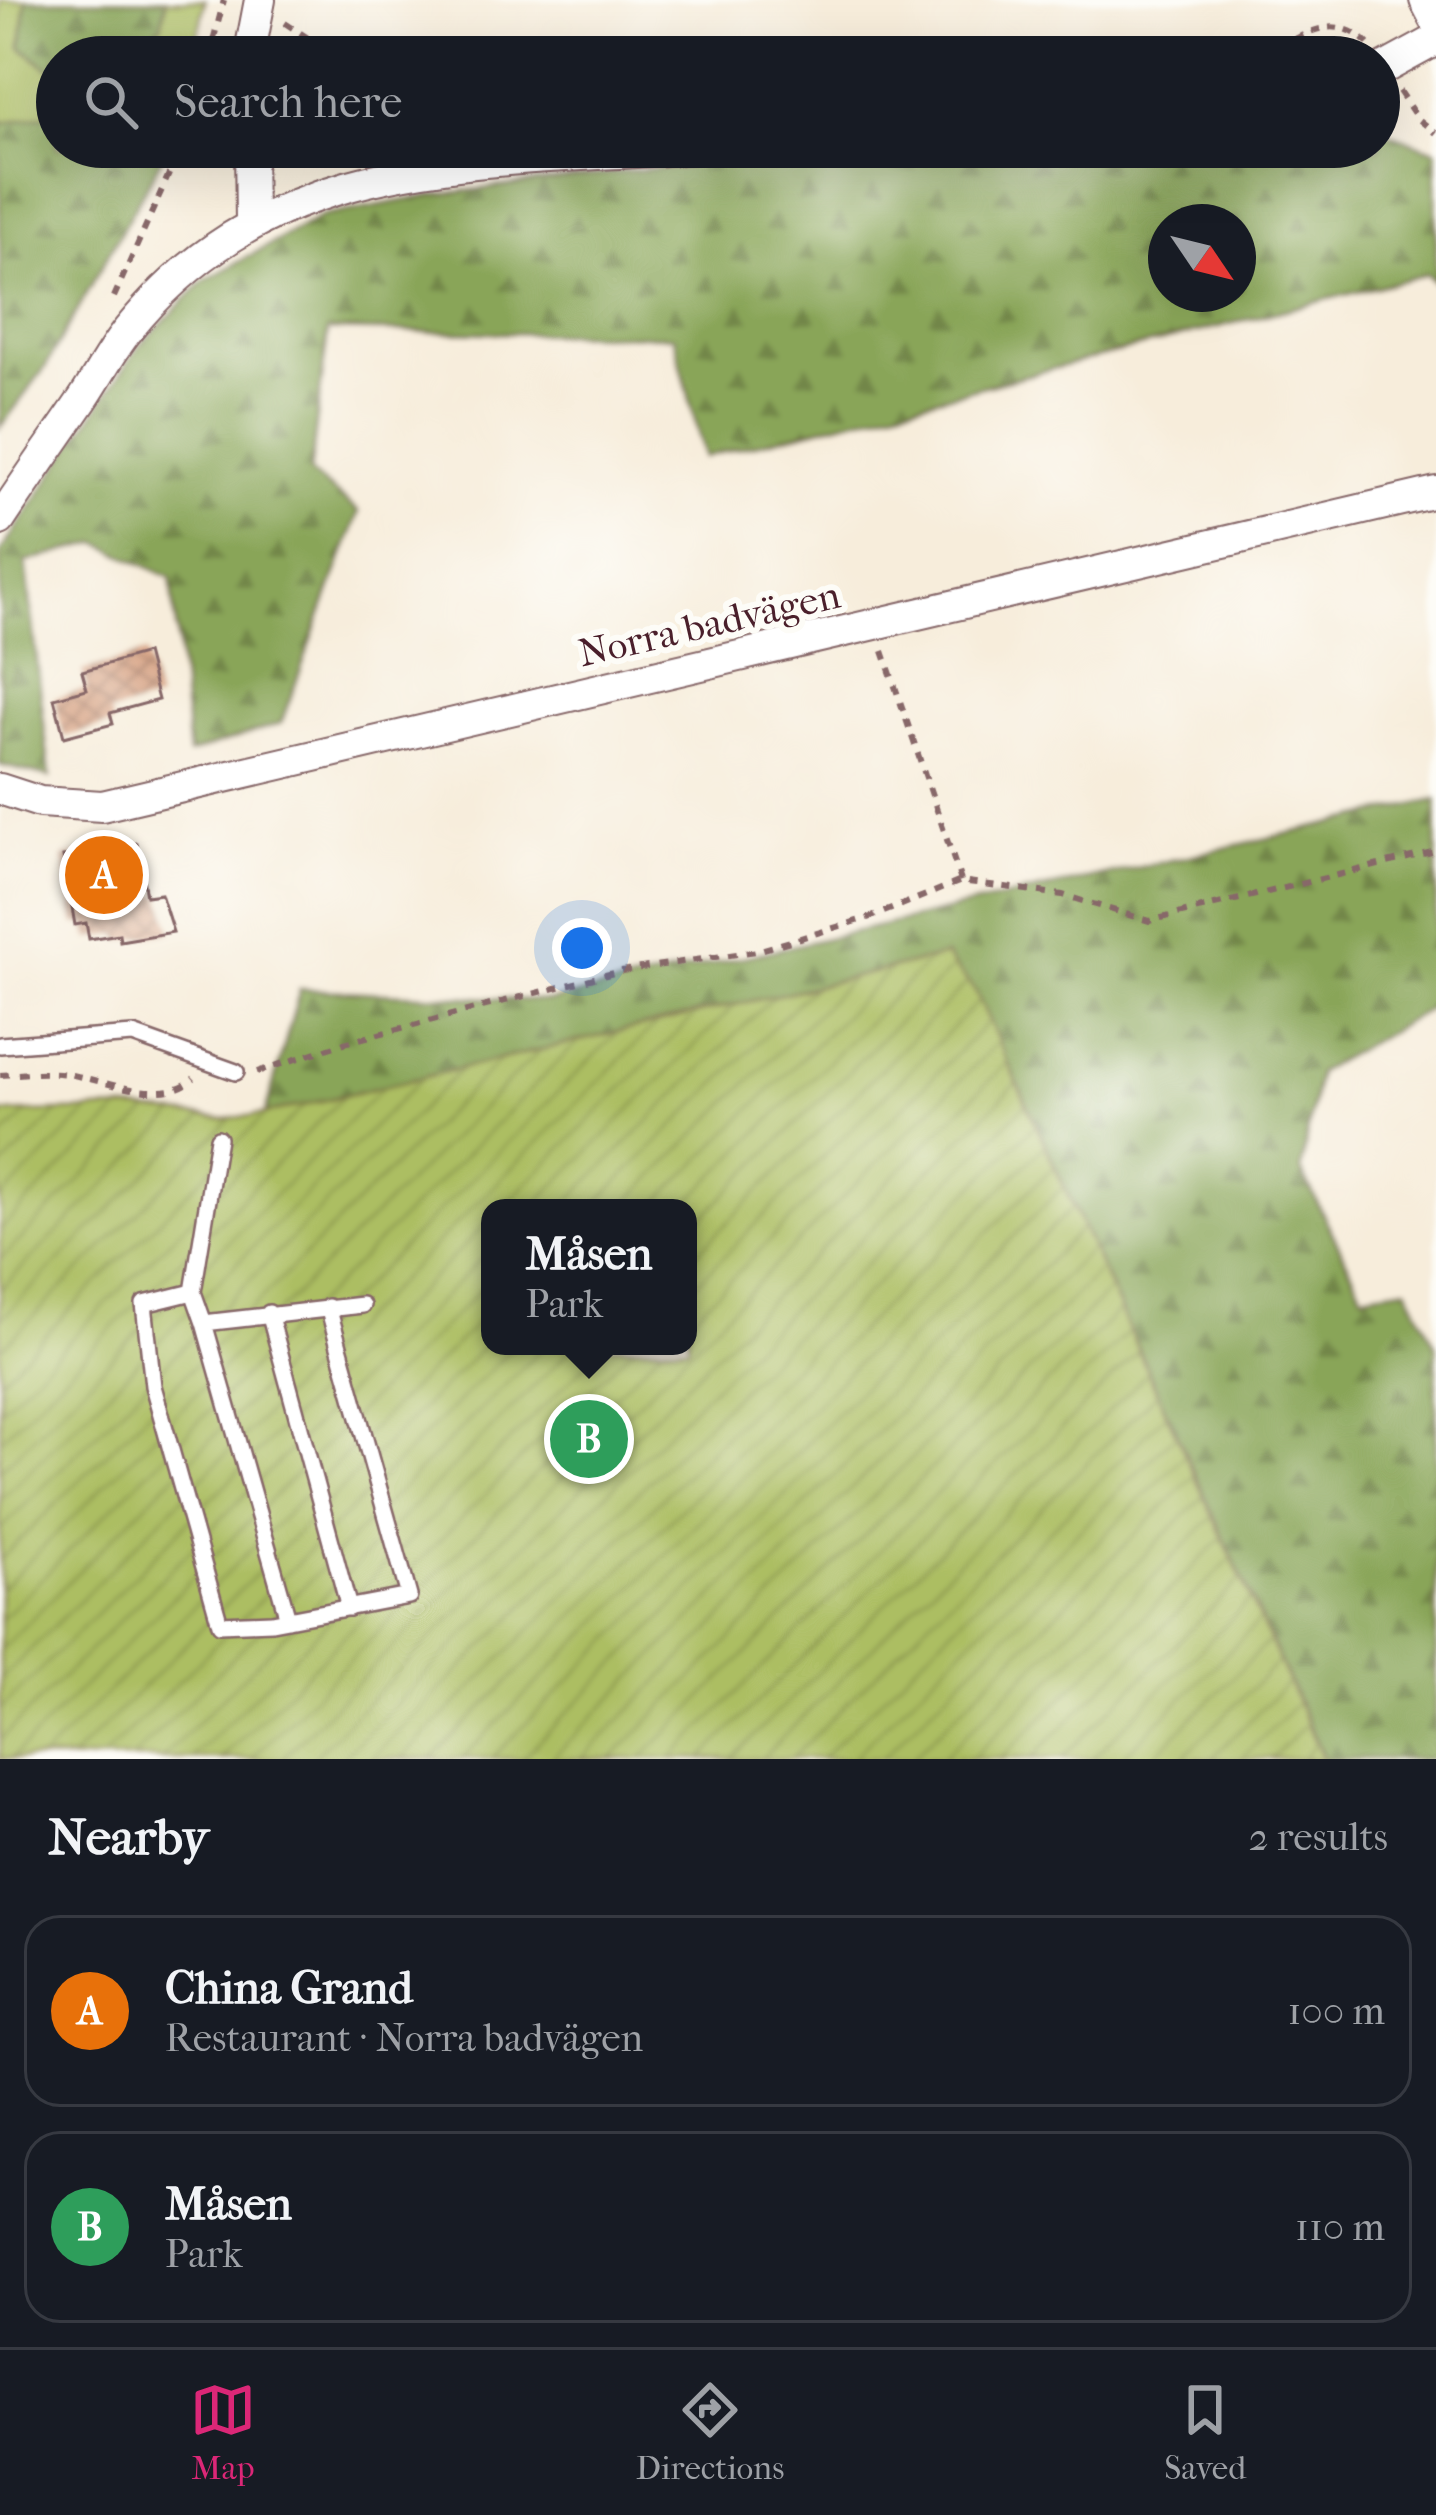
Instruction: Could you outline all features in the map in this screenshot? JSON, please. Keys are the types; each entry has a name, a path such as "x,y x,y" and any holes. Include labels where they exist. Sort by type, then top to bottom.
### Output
{"street":[{"path":"253,36 260,0"},
{"path":"1425,0 1436,21"},
{"path":"1400,57 1436,40"},
{"path":"250,168 250,221"},
{"path":"0,520 127,330 185,270 250,221 323,191 383,175 465,168"},
{"name":"Norra badvägen","path":"0,788 40,802 102,806 1436,492"}],"lane":[{"path":"0,1045 133,1035 236,1072"},
{"path":"218,1138 193,1292 288,1619"},
{"path":"193,1292 145,1304 153,1386 220,1624 288,1619 409,1596 328,1307"},
{"path":"204,1323 362,1305"},
{"path":"269,1313 349,1607"}],"path":[{"path":"215,36 224,0"},
{"path":"1301,36 1334,25 1354,29 1359,36"},
{"path":"1400,94 1417,118 1436,133"},
{"path":"874,624 961,881"},
{"path":"236,1072 268,1072 344,1043 621,971 757,951 874,916 961,881 1063,895 1149,921 1436,851"},
{"path":"0,1075 61,1073 164,1092 193,1081 204,1060"}],"green space":[{"path":"0,0 26,0 21,47 36,58 36,117 0,123"},
{"path":"26,0 166,0 161,26 149,36 36,36 36,58 21,47"},
{"path":"166,0 205,0 198,36 149,36 161,26"},
{"path":"36,117 36,168 156,168 45,368 0,428 0,123"},
{"path":"1400,137 1436,150 1436,284 1427,274 704,457 674,336 328,330 310,473 359,512 281,723 189,754 171,578 98,543 26,562 50,777 0,765 0,553 139,346 204,281 322,216 434,195 660,168 1400,168"},
{"path":"1436,800 1436,1005 1318,1072 1301,1170 1363,1294 1407,1287 1436,1346 1436,1759 1324,1759 976,992 945,956 265,1114 300,989 549,1001"},
{"path":"945,956 976,992 1323,1759 0,1759 0,1113 127,1109 225,1119 265,1114"}],"building":[{"path":"146,653 158,700 110,713 113,724 64,737 54,698 87,689 82,671"},
{"path":"137,843 146,896 161,894 173,932 120,941 119,934 89,939 86,923 75,925 63,857"}],"place":[{"name":"China Grand","path":"104,875"},
{"name":"Måsen","path":"589,1439"}]}
